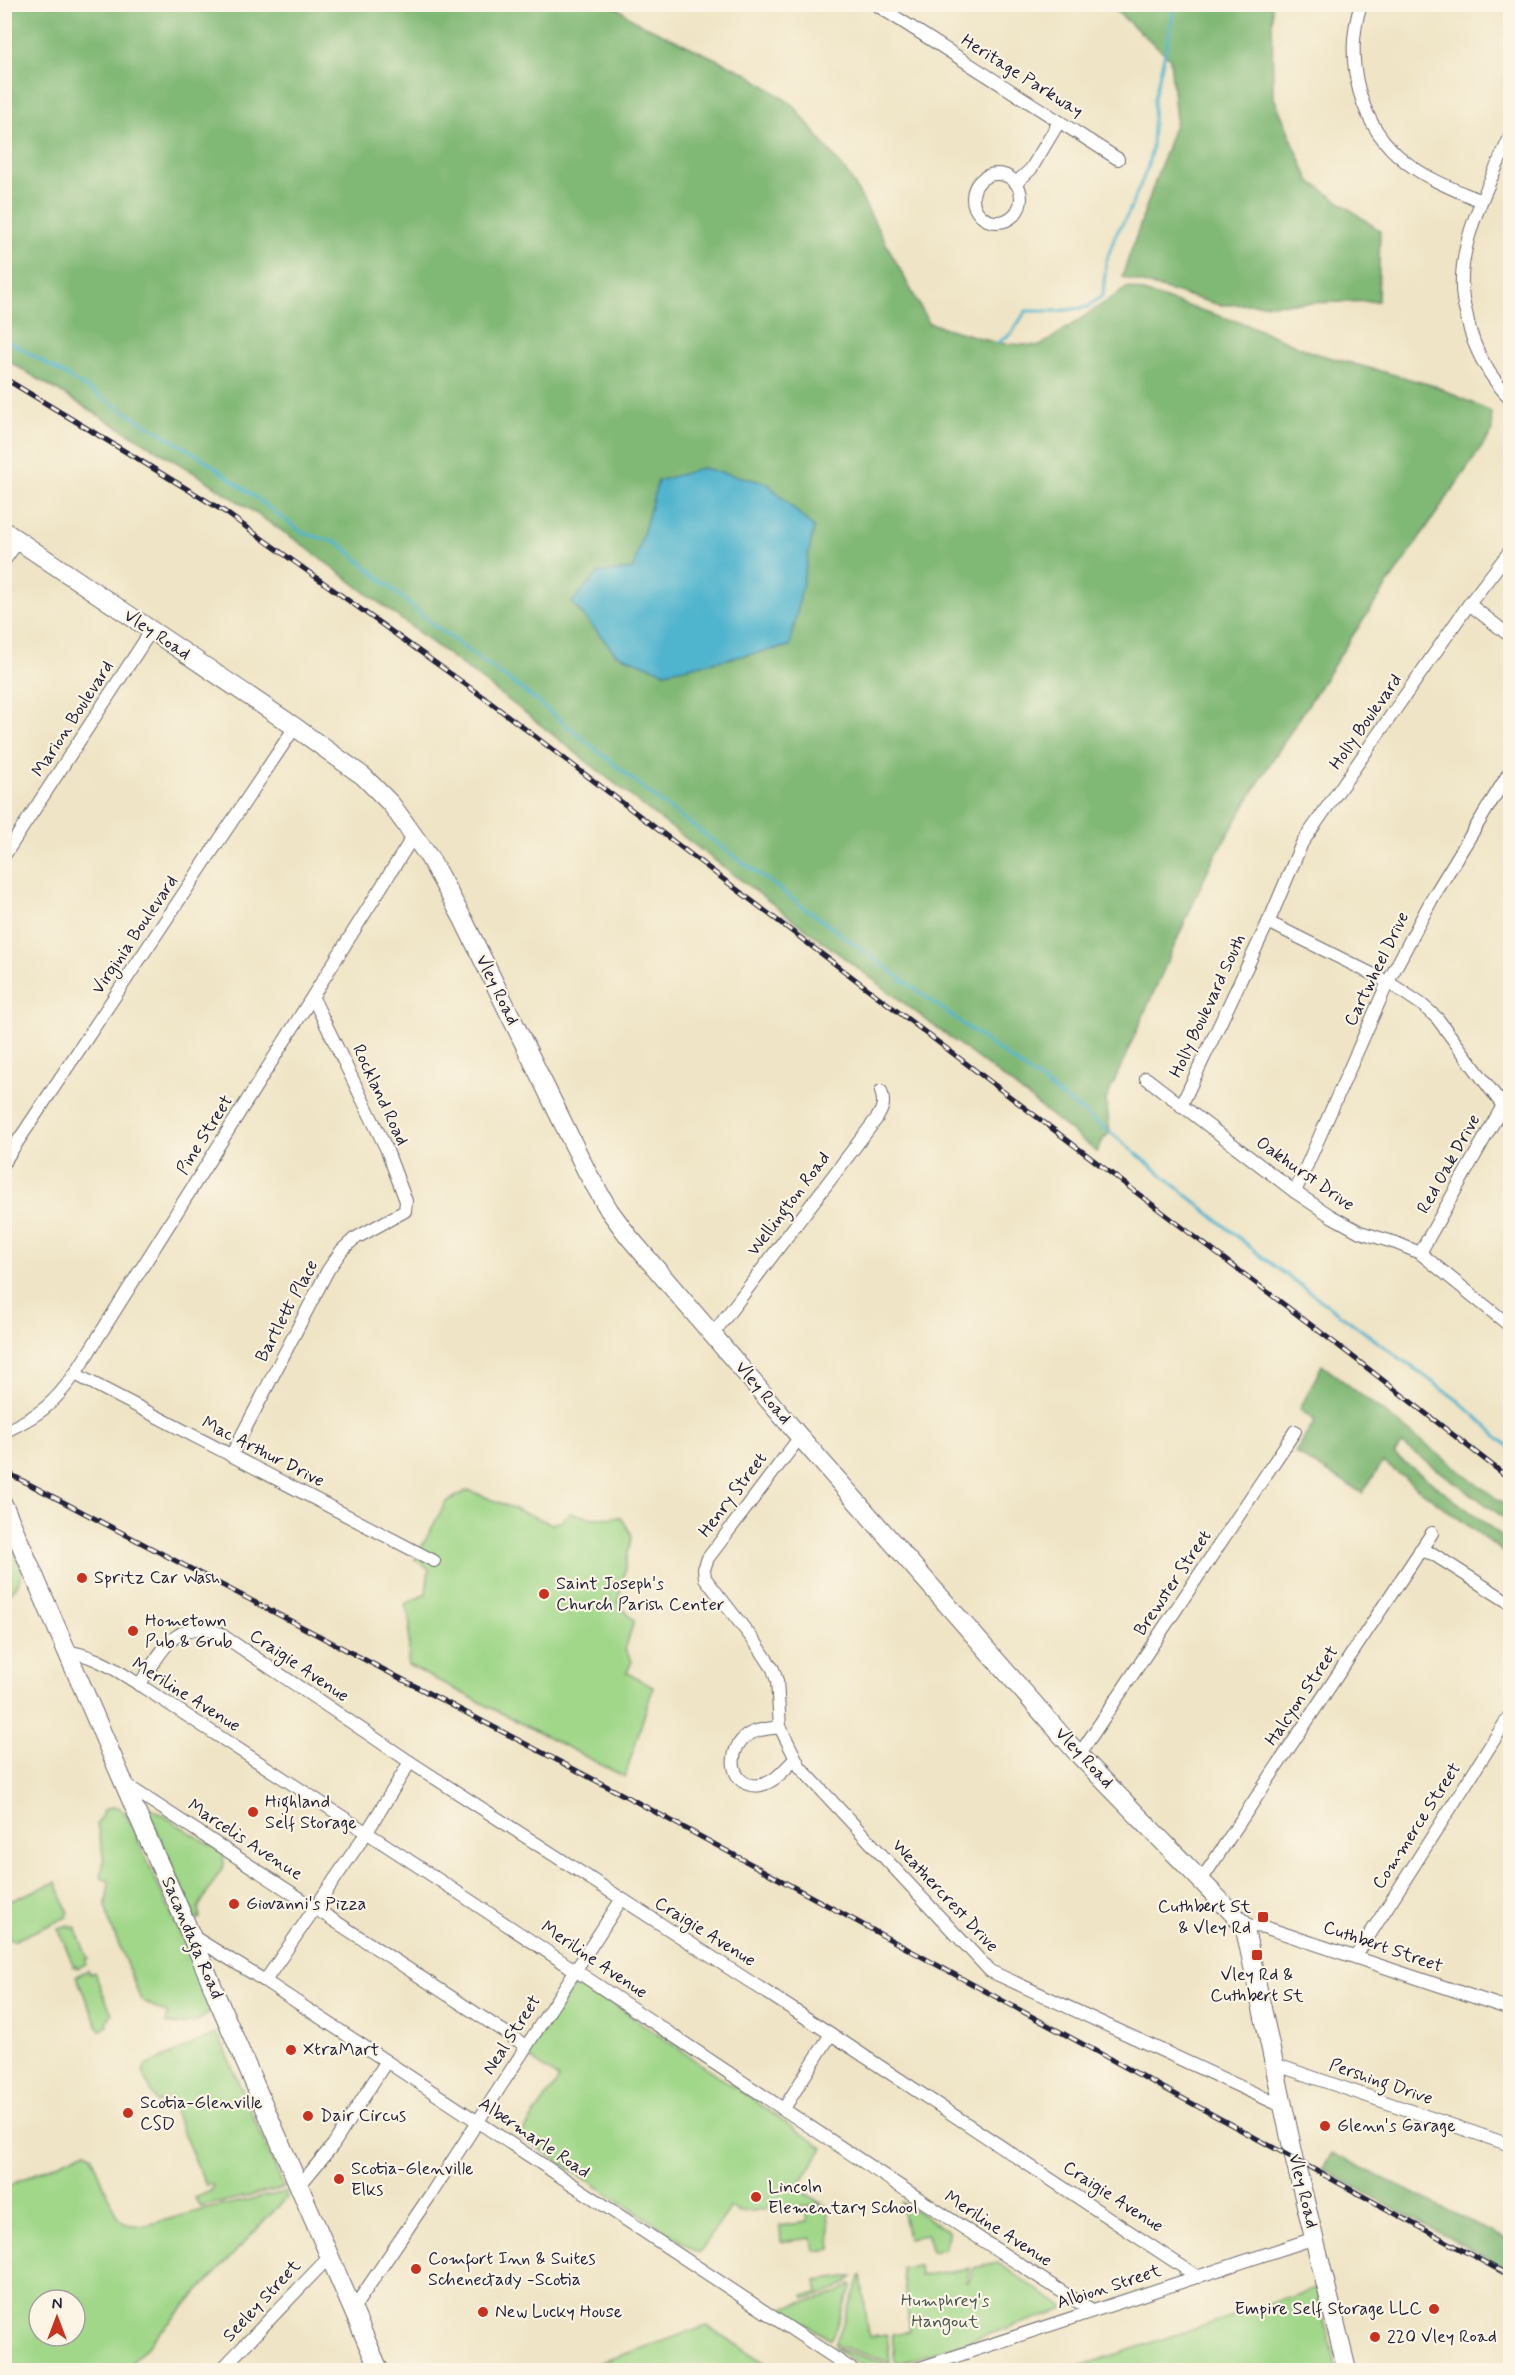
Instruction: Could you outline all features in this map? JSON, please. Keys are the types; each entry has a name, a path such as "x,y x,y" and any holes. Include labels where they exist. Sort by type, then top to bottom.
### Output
{"street":[{"name":"Heritage Parkway","path":"875,4 1118,159"},
{"path":"1361,4 1354,37 1355,70 1362,101 1376,129 1389,147 1405,162 1426,176 1481,201"},
{"path":"1016,183 1031,169 1059,122"},
{"path":"1510,137 1481,201 1470,234 1462,277 1463,300 1477,351 1510,398"},
{"path":"1004,175 1016,183 1020,190 1020,206 1010,219 994,222 979,214 973,200 974,192 982,179 988,176 1004,175"},
{"path":"4,561 12,536"},
{"name":"Vley Road","path":"12,536 295,727 363,776 391,804 429,857 463,919 573,1145 609,1210 629,1237 800,1437 1080,1755 1244,1925 1274,2064 1347,2370"},
{"name":"Holly Boulevard","path":"1268,922 1302,843 1469,604 1510,551"},
{"path":"1469,604 1510,636"},
{"name":"Marion Boulevard","path":"4,856 151,631"},
{"name":"Virginia Boulevard","path":"4,1162 295,727"},
{"name":"Cartwheel Drive","path":"1295,1192 1388,982 1432,899 1510,771"},
{"name":"Pine Street","path":"4,1432 30,1419 57,1400 75,1374 314,998 414,835"},
{"path":"1268,922 1388,982 1421,1004 1437,1018 1503,1106"},
{"name":"Holly Boulevard South","path":"1181,1106 1268,922"},
{"name":"Rockland Road","path":"314,998 386,1148 406,1201 405,1211"},
{"name":"Oakhurst Drive","path":"1146,1078 1295,1192 1360,1232 1420,1253 1510,1326"},
{"name":"Wellington Road","path":"713,1334 877,1118 883,1108 884,1100 881,1091"},
{"name":"Red Oak Drive","path":"1420,1253 1510,1093"},
{"name":"Bartlett Place","path":"231,1456 328,1270 342,1250 354,1239 405,1211"},
{"name":"Mac Arthur Drive","path":"75,1374 434,1561"},
{"name":"Brewster Street","path":"1080,1755 1295,1431"},
{"name":"Henry Street","path":"705,1578 704,1569 708,1558 800,1437"},
{"name":"Sacandaga Road","path":"4,1506 124,1783 194,1937 218,2000 379,2370"},
{"name":"Halcyon Street","path":"1202,1879 1432,1533"},
{"path":"1420,1550 1432,1554 1510,1603"},
{"name":"Weathercrest Drive","path":"705,1578 773,1669 777,1682 780,1727 794,1760 990,1971 1284,2107"},
{"name":"Craigie Avenue","path":"139,1685 171,1640 179,1633 190,1628 201,1627 219,1633 410,1762 831,2034 1198,2277"},
{"name":"Meriline Avenue","path":"69,1652 86,1654 139,1685 367,1832 783,2110 1092,2311"},
{"name":"Commerce Street","path":"1356,1956 1510,1715"},
{"path":"780,1727 756,1731 744,1738 735,1750 732,1763 734,1773 750,1784 761,1785 778,1777 794,1760"},
{"path":"265,1981 367,1832 410,1762"},
{"name":"Marcelis Avenue","path":"124,1783 526,2046"},
{"name":"Neal Street","path":"352,2309 621,1900"},
{"name":"Cuthbert Street","path":"1244,1925 1264,1927 1356,1956 1510,2009"},
{"name":"Albermarle Road","path":"194,1937 265,1981 853,2370"},
{"path":"783,2110 831,2034"},
{"path":"300,2185 333,2145 386,2062"},
{"name":"Pershing Drive","path":"1274,2064 1510,2145"},
{"name":"Albion Street","path":"914,2370 1315,2238"},
{"name":"Seeley Street","path":"221,2370 330,2256"}],"green space":[{"path":"612,4 637,22 748,74 793,105 850,177 929,323 997,343 1040,346 1128,287 1248,325 1314,353 1435,386 1491,412 1492,432 1351,638 1266,770 1211,863 1106,1100 1110,1132 1097,1152 1014,1086 652,813 524,712 300,543 198,475 5,359 5,5"},
{"path":"1109,5 1272,5 1273,95 1309,180 1380,231 1378,301 1220,305 1122,277 1176,121 1170,58"},
{"path":"1322,1365 1510,1509 1510,1522 1402,1444 1394,1454 1510,1542 1510,1557 1383,1462 1362,1493 1295,1453 1315,1421 1300,1409"},
{"path":"468,1490 552,1524 561,1521 570,1513 594,1518 621,1517 632,1535 618,1603 634,1621 625,1650 632,1661 627,1673 653,1687 625,1777 408,1665 410,1620 405,1604 426,1594 429,1569 415,1559 446,1502"},
{"path":"4,1528 18,1556 21,1573 14,1589 5,1597 5,1575 9,1573 5,1563"},
{"path":"118,1807 126,1814 213,2007 198,2020 186,2024 166,2023 168,2014 141,2000 108,1918 106,1904 109,1881 101,1878 104,1859 97,1824 104,1810"},
{"path":"151,1808 223,1853 224,1865 198,1908 200,1918 196,1920 149,1812"},
{"path":"56,1882 68,1913 67,1917 13,1941 9,1940 5,1929 5,1903"},
{"path":"69,1925 71,1928 75,1927 88,1959 85,1960 86,1964 77,1968 76,1965 74,1967 58,1928"},
{"path":"88,1970 90,1974 94,1972 112,2014 107,2021 108,2025 100,2031 76,1976"},
{"path":"584,1984 823,2148 797,2188 822,2204 740,2212 731,2207 699,2253 520,2136 559,2079 526,2055 572,1987"},
{"path":"215,2034 219,2037 284,2188 200,2207 195,2198 211,2191 213,2186 206,2185 171,2105 174,2099 171,2097 157,2103 143,2074 145,2066"},
{"path":"86,2151 92,2156 117,2217 126,2224 144,2226 202,2210 285,2192 287,2197 125,2370 5,2370 5,2189"},
{"path":"1332,2153 1510,2241 1510,2271 1322,2169"},
{"path":"901,2202 949,2231 944,2249 931,2251 928,2235 908,2238"},
{"path":"827,2206 832,2249 814,2251 812,2238 781,2242 780,2226 808,2222 806,2209"},
{"name":"Humphrey's Hangout","path":"998,2263 1063,2307 1062,2310 901,2363 895,2361 892,2334 910,2331 902,2268 919,2266 920,2276 970,2268 966,2282 969,2281 974,2268"},
{"path":"861,2275 869,2337 887,2335 890,2362 835,2345"},
{"path":"854,2276 831,2291 805,2298 804,2295 818,2293 816,2281"},
{"path":"852,2285 831,2340 784,2310 785,2307 836,2293"},
{"path":"1316,2289 1337,2370 1068,2370"},
{"path":"707,2326 776,2370 578,2370"},
{"path":"834,2348 894,2366 870,2368 855,2362"}],"water":[{"path":"702,468 767,483 814,528 790,646 665,672 616,654 572,602 598,573 633,569 658,481"}],"waterway":[{"path":"997,343 1011,334 1026,311 1059,311 1088,307 1103,295 1106,262 1115,236 1128,214 1147,169 1152,148 1154,98 1171,27 1174,4"},
{"path":"4,338 205,460 303,533 339,543 436,627 528,694 658,800 1110,1132 1266,1260 1460,1402 1510,1448"}],"railway":[{"path":"4,378 225,512 483,697 1348,1353 1510,1479"},
{"path":"4,1471 633,1800 1510,2276"}],"place":[{"name":"Spritz Car Wash","path":"82,1578"},
{"name":"Saint Joseph's Church Parish Center","path":"544,1594"},
{"name":"Hometown Pub & Grub","path":"133,1631"},
{"name":"Highland Self Storage","path":"253,1812"},
{"name":"Giovanni's Pizza","path":"234,1904"},
{"name":"Cuthbert St & Vley Rd","path":"1263,1917"},
{"name":"Vley Rd & Cuthbert St","path":"1257,1955"},
{"name":"XtraMart","path":"291,2050"},
{"name":"Scotia-Glenville CSD","path":"128,2113"},
{"name":"Dair Circus","path":"308,2116"},
{"name":"Glenn's Garage","path":"1325,2126"},
{"name":"Scotia-Glenville Elks","path":"339,2179"},
{"name":"Lincoln Elementary School","path":"756,2197"},
{"name":"Comfort Inn & Suites Schenectady -Scotia","path":"416,2269"},
{"name":"Empire Self Storage LLC","path":"1434,2309"},
{"name":"New Lucky House","path":"483,2312"},
{"name":"220 Vley Road","path":"1375,2337"}]}
